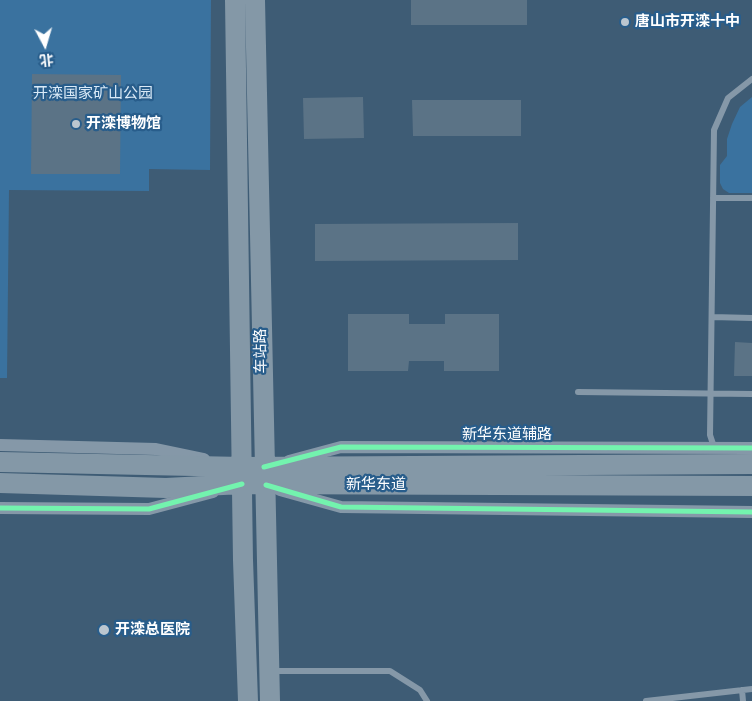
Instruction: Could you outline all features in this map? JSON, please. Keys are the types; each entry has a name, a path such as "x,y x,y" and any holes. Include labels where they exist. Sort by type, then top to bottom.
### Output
{"main road":[{"name":"车站路","path":"235,0 242,476 248,701"},
{"name":"车站路","path":"255,0 270,701"},
{"name":"新华东道","path":"0,462 242,476 752,486"},
{"name":"新华东道","path":"265,476 752,464"},
{"name":"新华东道","path":"0,483 166,488 242,476"}],"street":[{"path":"0,445 156,449 242,476"},
{"name":"新华东道辅路","path":"265,476 341,447 752,448"},
{"path":"0,508 149,509 242,476"},
{"path":"265,476 341,507 752,512"}],"lane":[{"path":"714,448 710,435 714,130 728,98 752,79"},
{"path":"713,198 752,198"},
{"path":"712,318 752,318"},
{"path":"578,392 752,394"},
{"path":"270,671 390,671 420,690 427,701"},
{"path":"646,701 752,689"},
{"path":"742,690 743,701"}],"green space":[{"name":"开滦国家矿山公园","path":"0,0 211,0 210,170 149,169 149,191 9,190 7,378 0,378"},
{"path":"752,97 752,193 729,193 723,189 720,183 720,165 727,156 727,139 740,107"}],"building":[{"path":"411,0 527,0 527,25 411,25"},
{"name":"开滦博物馆","path":"32,74 121,75 120,174 31,174"},
{"path":"363,97 364,138 304,139 303,98"},
{"path":"412,100 521,100 521,136 413,136"},
{"path":"518,223 518,260 315,261 315,224"},
{"path":"348,314 409,314 409,324 445,324 445,314 499,314 499,371 444,371 444,361 409,361 408,371 348,371"},
{"path":"735,342 752,343 752,376 734,376"}],"cycle path":[{"path":"264,467 341,447 752,448"},
{"path":"0,508 149,509 242,484"},
{"path":"266,485 341,507 752,512"}],"place":[{"name":"唐山市开滦十中","path":"625,22"},
{"name":"开滦博物馆","path":"76,124"},
{"name":"开滦总医院","path":"104,630"}]}
